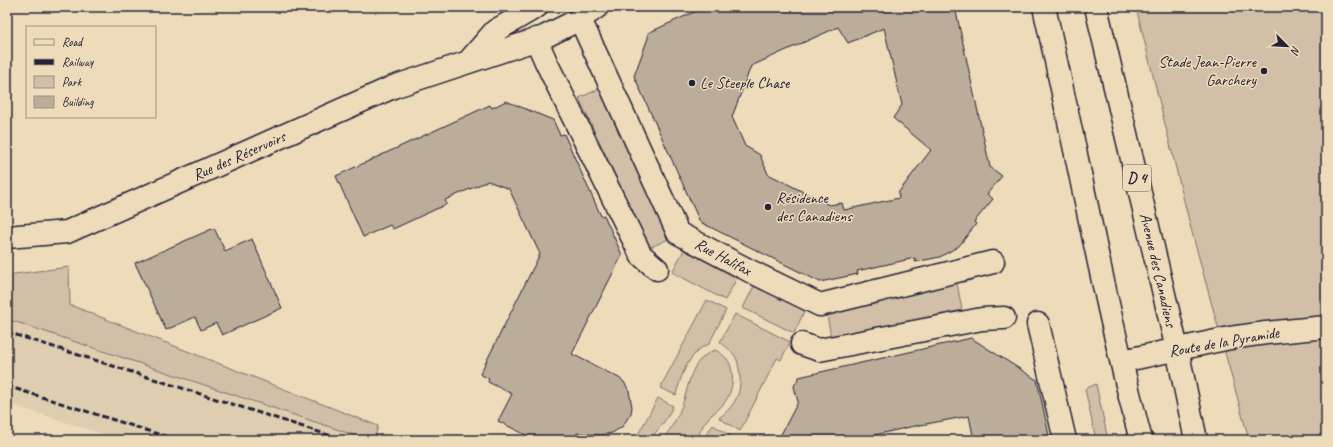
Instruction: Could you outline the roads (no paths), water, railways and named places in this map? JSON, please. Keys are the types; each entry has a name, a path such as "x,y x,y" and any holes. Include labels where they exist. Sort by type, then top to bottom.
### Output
{"street":[{"path":"468,62 495,31 536,7"},
{"path":"1044,7 1066,100 1101,268 1141,440"},
{"name":"Avenue des Canadiens","path":"1096,7 1177,349 1196,440"},
{"name":"Rue des Réservoirs","path":"7,237 67,232 393,87 536,39 588,13"},
{"name":"Rue Halifax","path":"588,13 678,233 820,306 993,262"},
{"path":"536,39 641,255 657,269"},
{"path":"802,344 819,350 982,319 1004,318"},
{"path":"1038,324 1065,440"},
{"name":"Route de la Pyramide","path":"1122,361 1259,333 1326,327"}],"railway":[{"path":"7,332 344,440"},
{"path":"7,386 177,440"}],"place":[{"name":"Stade Jean-Pierre Garchery","path":"1264,71"},
{"name":"Le Steeple Chase","path":"692,83"},
{"name":"Résidence des Canadiens","path":"768,207"}]}
